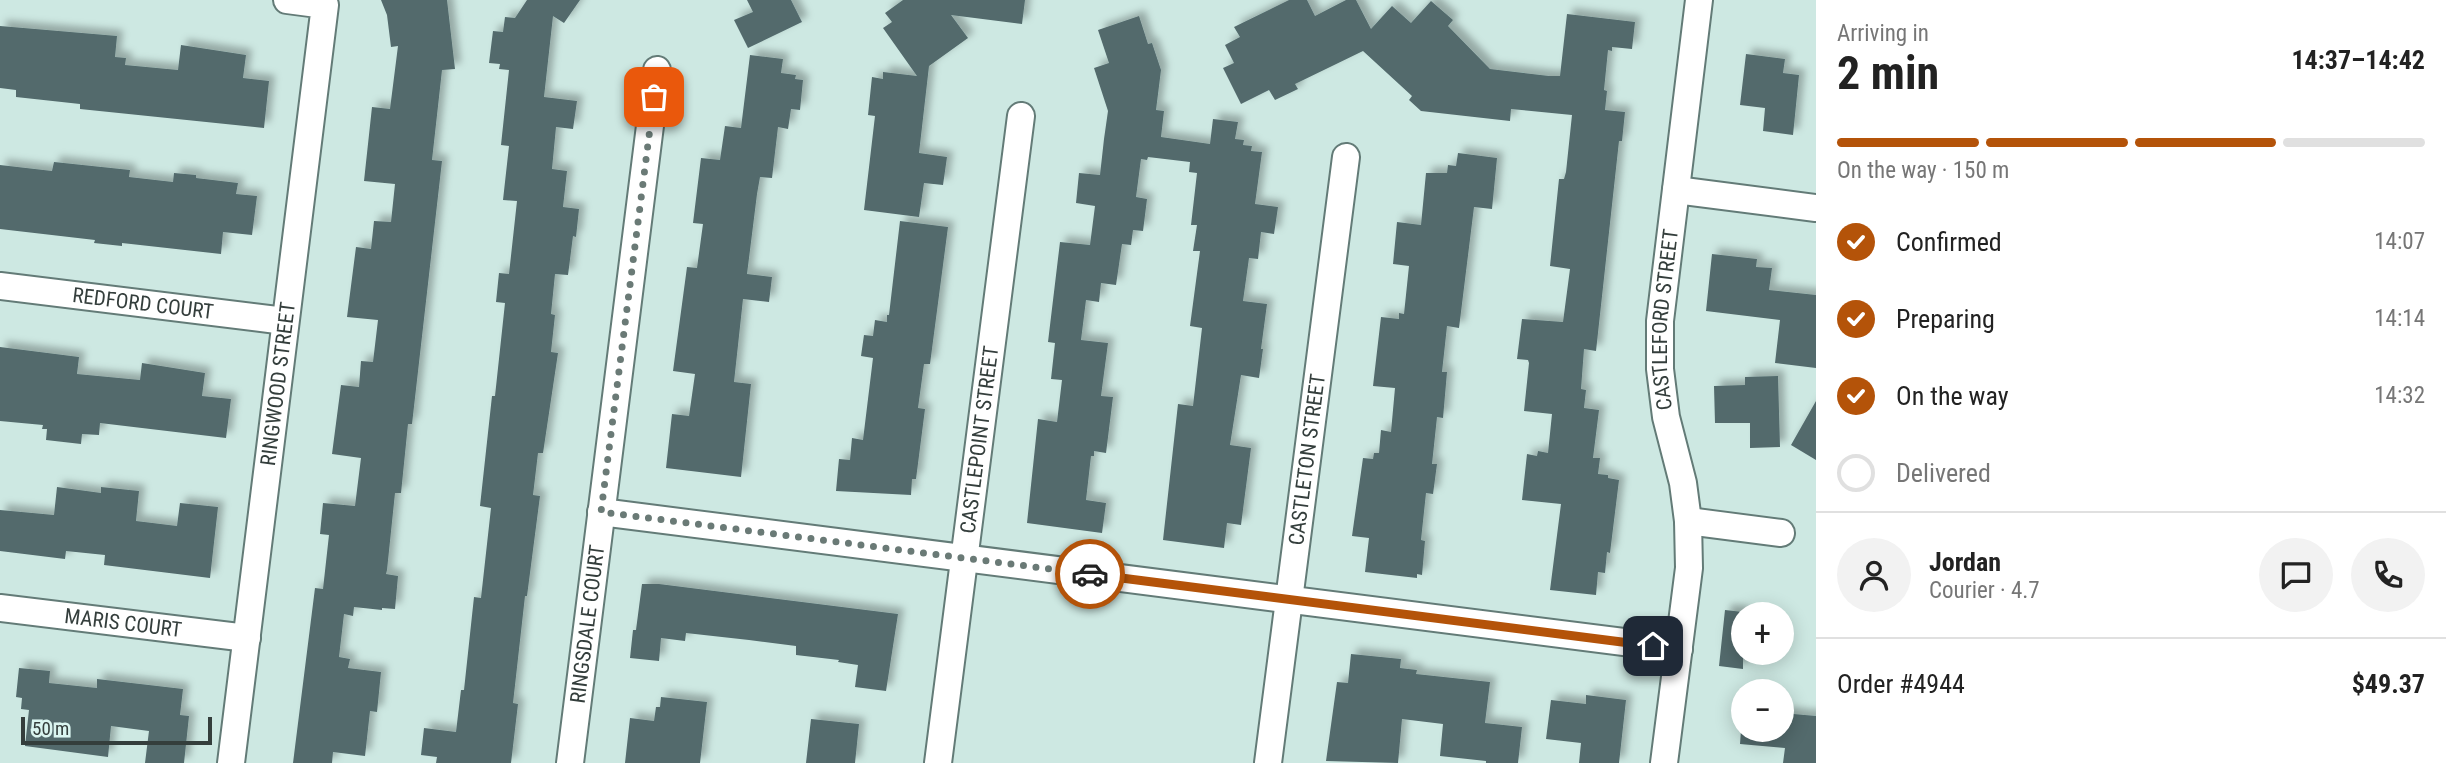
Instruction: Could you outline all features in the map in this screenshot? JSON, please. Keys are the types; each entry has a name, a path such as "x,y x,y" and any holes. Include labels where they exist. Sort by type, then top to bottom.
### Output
{"street":[{"name":"RINGWOOD STREET","path":"231,763 325,5 287,0"},
{"name":"CASTLEFORD STREET","path":"1664,763 1689,568 1688,521 1683,483 1666,417 1660,369 1660,321 1699,0"},
{"name":"RINGSDALE COURT","path":"570,763 657,70"},
{"name":"CASTLEPOINT STREET","path":"938,763 1021,116"},
{"name":"CASTLETON STREET","path":"1268,763 1346,157"},
{"path":"1676,190 1816,208"},
{"name":"REDFORD COURT","path":"0,286 285,321"},
{"path":"601,512 1679,649"},
{"path":"1688,521 1781,533"},
{"name":"MARIS COURT","path":"0,608 247,638"}],"building":[{"path":"381,0 447,0 455,69 442,70 432,160 442,161 412,424 408,424 401,493 395,493 386,574 398,576 395,609 354,607 353,616 344,614 339,657 350,659 348,668 381,672 377,712 370,711 365,756 333,752 332,763 293,763 315,588 323,589 329,535 320,534 323,503 355,506 361,458 332,454 341,385 359,387 361,361 373,362 378,320 347,317 356,247 371,249 374,221 391,222 395,184 364,181 372,107 390,109 398,46 391,47 387,15"},
{"path":"527,0 580,0 564,23 553,16 544,97 577,101 573,129 556,127 552,169 567,171 563,207 579,209 576,237 573,236 568,275 555,274 551,352 558,353 543,453 538,453 533,495 540,496 513,703 518,704 511,763 436,763 437,757 421,755 424,728 456,732 461,690 464,690 474,597 481,598 491,508 480,506 505,303 496,302 499,273 509,274 517,201 503,200 509,146 501,145 509,70 499,69 500,64 489,63 493,31 503,32 505,17 515,18"},
{"path":"747,0 791,0 802,22 748,48 734,20 753,12"},
{"path":"903,0 1025,0 1022,24 951,15 968,38 929,66 919,153 947,157 943,185 924,183 919,217 864,210 875,116 868,115 872,77 883,79 883,72 917,76 883,28 892,22 885,13"},
{"path":"1289,0 1307,0 1315,16 1346,0 1356,0 1371,29 1392,6 1411,23 1431,1 1453,20 1448,26 1490,69 1549,76 1560,76 1567,14 1635,22 1632,49 1612,47 1612,51 1608,50 1605,110 1625,112 1622,141 1619,141 1596,351 1584,349 1581,389 1586,390 1584,408 1599,410 1593,458 1600,458 1598,474 1619,480 1610,553 1607,552 1605,573 1598,572 1596,595 1550,590 1561,504 1522,500 1527,454 1537,456 1538,451 1548,453 1552,414 1524,411 1529,363 1528,360 1517,359 1522,319 1563,322 1570,269 1550,266 1559,179 1564,179 1566,172 1572,115 1511,109 1510,121 1421,111 1409,100 1412,96 1363,51 1295,84 1298,89 1275,100 1269,90 1241,104 1223,68 1234,63 1225,45 1240,37 1234,27"},
{"path":"1139,16 1148,44 1152,43 1161,70 1156,110 1164,111 1161,137 1210,144 1213,119 1238,122 1235,139 1244,140 1243,145 1252,146 1251,151 1262,152 1255,204 1278,207 1274,234 1261,232 1258,259 1249,258 1243,301 1267,304 1259,378 1241,375 1230,445 1251,448 1241,525 1227,523 1224,548 1163,540 1178,404 1193,406 1202,328 1190,326 1200,251 1193,251 1197,225 1191,225 1197,173 1189,172 1190,162 1148,157 1147,160 1141,159 1136,197 1147,199 1143,231 1133,230 1131,245 1122,244 1116,285 1101,283 1099,302 1086,300 1081,340 1108,343 1101,396 1113,397 1106,453 1094,451 1094,456 1091,456 1086,500 1106,503 1102,533 1027,523 1038,419 1057,422 1062,380 1051,379 1055,343 1048,342 1060,242 1090,245 1095,206 1076,203 1079,173 1100,175 1108,111 1094,68 1109,63 1098,30"},
{"path":"0,26 117,36 115,57 126,58 125,65 178,70 181,45 246,55 243,78 269,81 264,128 80,109 80,104 16,97 16,90 0,88"},
{"path":"1746,54 1785,59 1783,73 1799,75 1793,135 1763,131 1765,108 1740,105"},
{"path":"750,55 783,59 781,73 796,75 795,79 803,80 800,110 791,109 788,129 778,127 772,178 760,177 757,194 747,274 772,277 769,302 743,299 734,382 751,384 741,477 666,468 672,414 689,416 695,374 673,371 687,267 697,268 703,224 693,223 701,158 720,160 725,126 741,128"},
{"path":"1458,153 1497,158 1492,209 1474,207 1459,328 1447,326 1442,372 1447,372 1443,418 1437,417 1432,464 1437,464 1433,494 1426,493 1421,540 1425,541 1422,575 1417,574 1417,578 1365,572 1369,538 1352,536 1363,458 1373,459 1374,453 1379,453 1381,430 1391,432 1395,388 1373,386 1381,317 1399,319 1399,313 1404,314 1409,266 1393,264 1397,222 1421,225 1426,173 1447,173 1448,165 1456,166"},
{"path":"54,162 130,170 129,177 173,182 174,173 238,183 236,194 257,196 252,235 223,232 221,254 122,243 122,246 94,243 95,240 0,229 0,165 52,171"},
{"path":"900,221 948,227 930,364 924,364 918,408 925,409 916,479 912,479 911,495 836,491 839,459 850,460 852,438 863,440 873,358 861,356 864,335 873,336 875,320 887,322"},
{"path":"1712,254 1757,259 1756,267 1772,268 1769,290 1816,295 1816,368 1775,363 1780,320 1706,311"},
{"path":"0,347 79,357 77,374 140,380 142,363 205,373 202,396 231,399 226,438 100,423 99,435 82,434 81,444 46,440 47,429 42,429 43,425 0,421"},
{"path":"1778,376 1780,447 1750,448 1750,423 1715,423 1714,386 1745,385 1745,377"},
{"path":"1816,401 1816,460 1791,445"},
{"path":"57,487 101,493 101,487 139,491 136,521 177,526 180,503 218,507 210,578 104,565 105,555 66,551 65,559 0,551 0,510 54,515"},
{"path":"642,584 898,614 886,691 855,687 858,665 796,655 796,646 686,633 685,641 661,638 659,661 630,658"},
{"path":"1725,610 1731,611 1731,665 1743,665 1743,669 1719,666"},
{"path":"1351,654 1401,659 1400,668 1417,670 1416,674 1490,682 1485,723 1522,727 1518,763 1486,763 1440,756 1443,724 1402,719 1398,763 1326,761 1337,682 1348,683"},
{"path":"19,668 50,671 49,683 97,688 97,679 183,689 180,715 189,716 184,763 145,763 149,731 111,726 108,757 25,746 29,710 21,709 22,698 16,697"},
{"path":"1586,695 1626,700 1619,763 1579,763 1581,743 1546,739 1551,700 1586,704"},
{"path":"661,697 707,702 700,763 625,763 630,718 654,721"},
{"path":"1794,714 1816,716 1816,763 1783,763 1785,748 1740,744 1794,742"},
{"path":"811,719 859,724 855,763 806,763"}],"way so far":[{"path":"654,97 601,512 1090,574"}],"route":[{"path":"1090,574 1653,646"}]}
